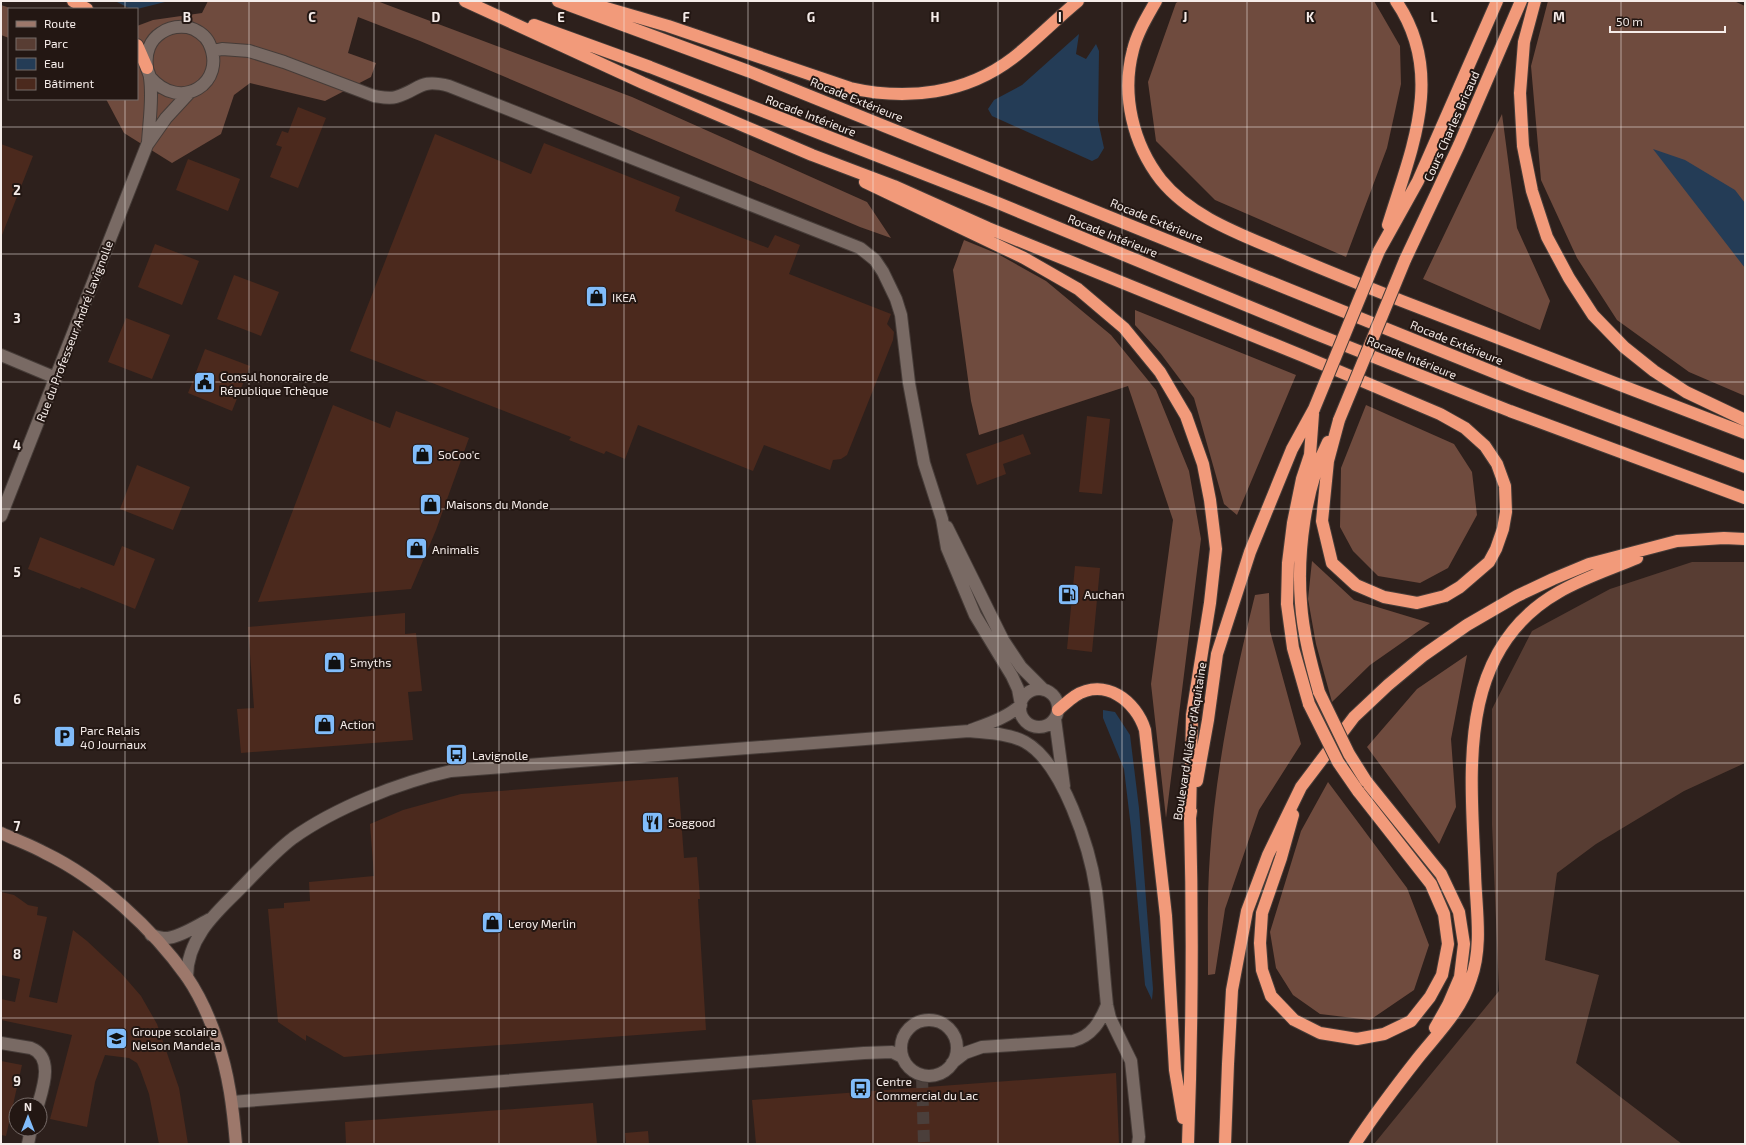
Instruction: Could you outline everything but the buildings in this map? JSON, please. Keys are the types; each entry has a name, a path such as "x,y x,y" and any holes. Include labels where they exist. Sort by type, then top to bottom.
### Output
{"highway":[{"path":"73,1 85,8"},
{"path":"465,1 643,83 812,155 894,186 988,228 1440,414 1465,428 1485,446 1497,464 1505,486 1506,512 1503,528 1496,549 1489,562 1460,587 1445,596 1417,603 1384,597 1356,586 1332,563 1322,521 1328,461 1339,420"},
{"name":"Rocade Intérieure","path":"468,1 665,73 998,203 1311,332 1510,411 1745,498"},
{"name":"Rocade Extérieure","path":"558,1 756,74 1523,384 1745,467"},
{"path":"582,1 668,26 850,88 875,94 903,95 928,93 958,86 984,76 1013,58 1078,1"},
{"path":"1156,1 1143,24 1133,50 1129,78 1130,106 1135,132 1146,159 1162,181 1183,201 1231,230 1332,273 1745,433"},
{"path":"1380,251 1415,135 1422,80 1419,51 1410,26 1396,1"},
{"path":"1300,787 1281,858 1262,913 1260,943 1262,970 1271,996 1294,1020 1320,1033 1357,1039 1384,1034 1411,1021 1430,998 1442,975 1448,944 1444,914 1431,884 1358,791 1338,762 1309,704 1293,648 1287,604 1288,563 1291,536 1302,480 1310,455 1314,409 1380,251 1418,181 1497,1"},
{"name":"Cours Charles Bricaud","path":"1339,420 1404,260 1459,145 1521,1"},
{"path":"1535,1 1524,42 1520,93 1523,146 1532,191 1547,237 1569,278 1593,315 1624,347 1654,371 1686,392 1745,420"},
{"path":"138,47 149,72"},
{"path":"812,155 891,196 1024,258 1078,289 1124,328 1160,372 1186,416 1203,464 1210,500 1216,549 1210,603 1192,715 1190,818"},
{"name":"Boulevard Aliénor d'Aquitaine","path":"1188,1143 1191,1069 1192,905 1190,818 1208,720 1217,654 1250,552 1292,449 1314,409"},
{"path":"1339,420 1320,458 1313,481 1304,523 1300,603 1307,645 1319,692 1349,754 1366,781 1441,874 1459,912 1464,944 1460,977 1448,1005 1418,1058"},
{"path":"1226,1144 1232,990 1248,911 1268,855 1300,787 1354,717 1388,685 1424,655 1467,625 1517,596 1560,576 1589,564 1677,541 1724,538 1745,539"},
{"path":"1355,1144 1418,1058 1458,1009 1472,979 1478,946 1471,776 1473,734 1479,701 1487,672 1502,644 1529,613 1559,592 1677,541"},
{"path":"1056,714 1075,696 1090,690 1105,690 1120,695 1132,705 1141,717 1145,730 1166,916 1175,1070 1188,1143"}],"street":[{"path":"177,26 188,27 199,32 207,40 212,51 214,61 212,71 207,81 199,88 190,92 179,94 168,92 158,86 149,72 146,56 149,45 156,36 177,26"},
{"path":"212,51 222,49 249,51 284,62 374,96 384,98 395,97 420,85 440,83 860,248 874,260 883,272 896,299 901,315 909,383 924,463 942,519 947,548 960,581 975,615 1012,676 1018,689 1022,717 1032,726 1038,727 1044,726 1056,714"},
{"name":"Rue du Professeur André Lavignolle","path":"147,145 151,112 149,72"},
{"name":"Rue du Professeur André Lavignolle","path":"1,516 147,145 166,118 190,92"},
{"path":"1,355 56,378"},
{"path":"942,519 957,546 1003,640 1021,667 1044,690 1055,698 1064,789"},
{"path":"969,731 1001,719 1011,713 1020,705 1027,694 1032,691 1044,690"},
{"path":"187,977 187,966 194,944 211,918 281,848 312,826 340,811 378,794 438,774 459,770 969,731 999,734 1025,742 1040,753 1064,789 1084,841 1096,889 1107,1005 1113,1025 1131,1060 1139,1137 1138,1144"},
{"path":"1,833 46,853 76,870 103,889 151,935 187,977 206,1012 217,1040 227,1073 232,1102 236,1144"},
{"path":"151,935 164,938 169,937 186,932 211,918"},
{"path":"952,1063 965,1053 982,1047 1073,1041 1084,1038 1096,1027 1107,1005"},
{"path":"232,1102 864,1053 892,1052 902,1057 909,1068 922,1076 939,1074 947,1070 952,1063 956,1052 955,1040 947,1028 935,1022 926,1021 910,1028 902,1041 902,1057"},
{"path":"1,1043 36,1049 41,1056 45,1067 45,1078 40,1097"}],"green space":[{"path":"1692,562 1745,562 1745,763 1684,791 1596,844 1557,873 1545,960 1599,975 1576,1063 1682,1144 1374,1144 1499,991 1492,825 1492,709 1532,631 1610,589"}],"shaded area":[{"path":"208,1 377,1 632,97 867,202 891,238 860,227 420,41 358,17 348,53 376,63 371,77 325,101 250,83 234,95 221,134 172,163 124,133 107,100 138,100 138,26 153,20 202,13"},
{"path":"1179,1 1374,1 1400,46 1401,84 1387,148 1346,257 1215,200 1156,141 1148,82 1176,3"},
{"path":"1548,1 1734,1 1745,6 1745,396 1689,372 1617,320 1577,258 1541,180 1531,66"},
{"path":"1,5 10,8 8,8 8,38 1,35"},
{"path":"1502,114 1517,228 1550,301 1540,330 1423,279"},
{"path":"964,240 998,254 1046,281 1111,335 1156,390 1189,471 1201,539 1166,818 1151,684 1173,520 1128,386 979,435 971,401 953,270"},
{"path":"1135,310 1296,375 1237,515 1224,504 1194,398 1161,354 1135,325"},
{"path":"1366,405 1454,444 1472,472 1477,515 1448,568 1420,583 1378,576 1353,551 1340,527 1341,468"},
{"path":"1312,561 1354,600 1430,623 1370,665 1332,702 1316,644 1308,599"},
{"path":"1269,593 1270,631 1301,744 1259,810 1225,909 1215,974 1208,975 1209,869 1221,756 1233,691 1255,595"},
{"path":"1467,655 1451,739 1456,807 1439,844 1367,747 1417,689"},
{"path":"1328,782 1407,888 1429,945 1414,990 1370,1020 1320,1014 1293,995 1276,968 1270,932 1301,831"}],"water":[{"path":"115,1 169,1 138,9 129,8"},
{"path":"1079,34 1076,54 1086,59 1096,44 1099,51 1098,121 1104,148 1098,158 1092,161 992,116 988,109 994,100 1022,85"},
{"path":"1653,149 1685,160 1735,190 1745,203 1745,268"},
{"path":"1103,710 1115,712 1130,735 1139,808 1153,989 1152,1000 1145,985 1131,828 1124,769 1103,718"}],"tunnel":[{"path":"922,1076 924,1144"}],"place":[{"name":"IKEA","path":"596,297"},
{"name":"Consul honoraire de République Tchèque","path":"205,383"},
{"name":"SoCoo'c","path":"422,454"},
{"name":"Maisons du Monde","path":"431,504"},
{"name":"Animalis","path":"416,549"},
{"name":"Auchan","path":"1068,594"},
{"name":"Smyths","path":"335,662"},
{"name":"Action","path":"325,724"},
{"name":"Parc Relais 40 Journaux","path":"64,737"},
{"name":"Lavignolle","path":"456,755"},
{"name":"Soggood","path":"652,822"},
{"name":"Leroy Merlin","path":"492,923"},
{"name":"Groupe scolaire Nelson Mandela","path":"117,1038"},
{"name":"Centre Commercial du Lac","path":"860,1088"}]}
